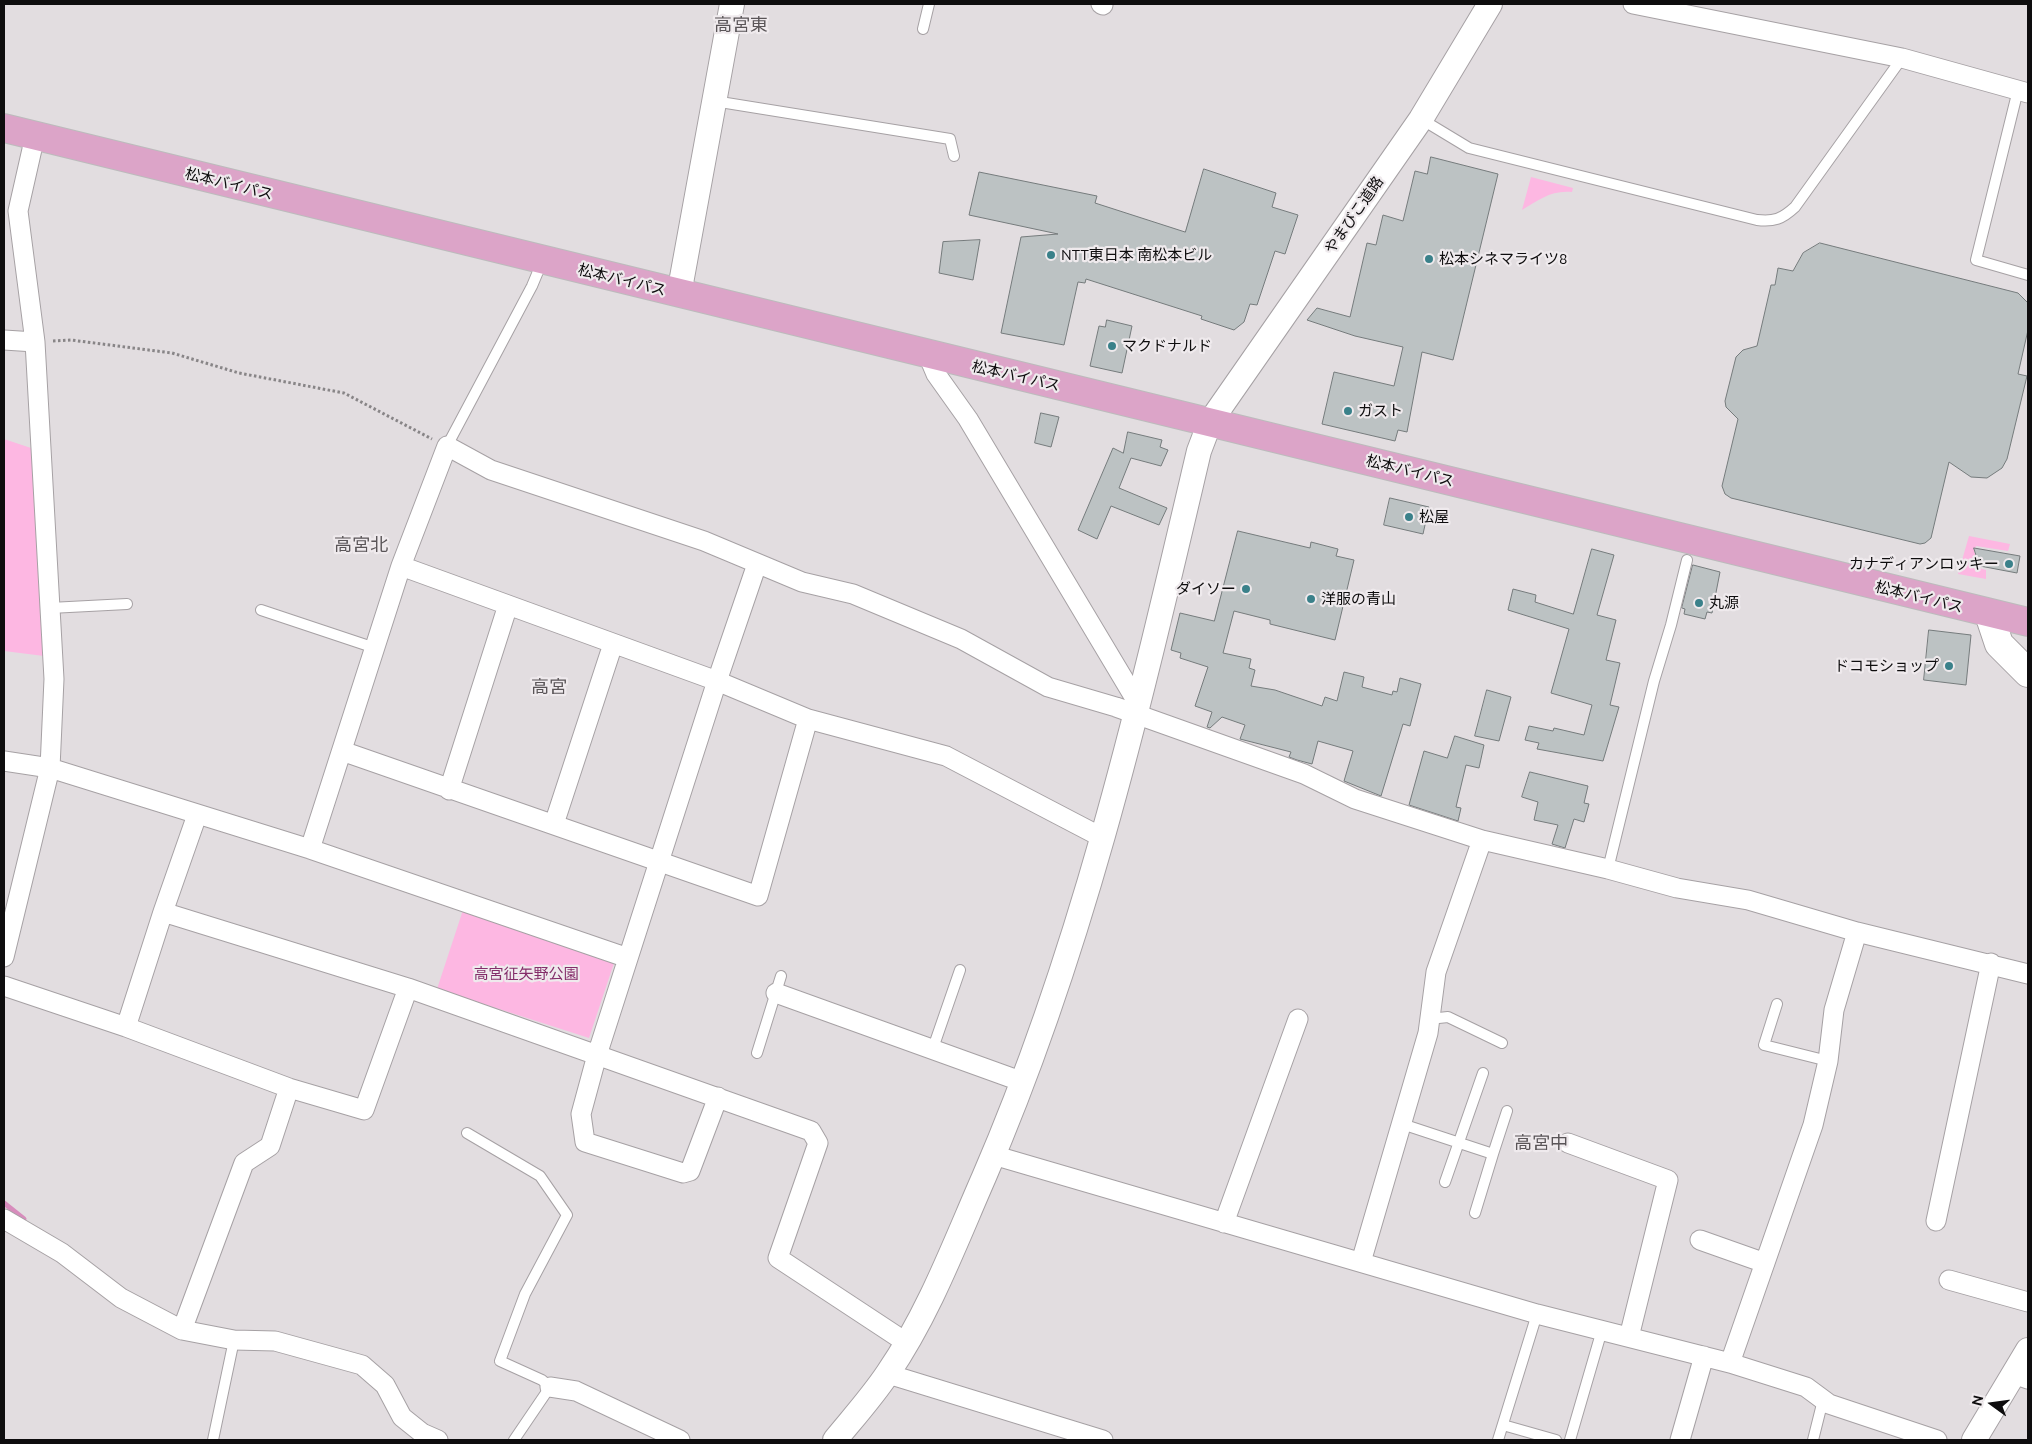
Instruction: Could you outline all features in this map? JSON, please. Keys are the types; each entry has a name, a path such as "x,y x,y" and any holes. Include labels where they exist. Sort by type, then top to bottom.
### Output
{"highway":[{"name":"松本バイパス","path":"4,128 1988,614 2028,622"}],"main road":[{"path":"1988,614 2000,644 2028,672"}],"street":[{"path":"679,294 732,4"},
{"name":"やまびこ道路","path":"835,1440 888,1374 938,1284 1023,1082 1054,997 1103,838 1137,711 1199,451 1210,422 1421,119 1490,4"},
{"path":"1633,4 1902,58 2023,92"},
{"path":"4,957 50,768 54,679 34,342 18,211 35,136"},
{"path":"4,340 34,342"},
{"path":"928,355 936,374 968,419 1137,711"},
{"path":"310,849 401,566 446,446 491,470 704,541 802,582 853,594 923,621 961,639 1048,687 1137,711 1304,774 1355,798 1482,840 1608,869 1677,888 1748,900 1857,932 1991,963 2028,974"},
{"path":"718,1096 690,1171 683,1173 585,1142 580,1114 597,1055 717,681 757,564"},
{"path":"401,566 717,681 808,719 946,756 1103,838"},
{"path":"449,790 508,605"},
{"path":"554,824 613,644"},
{"path":"342,751 449,790 554,824 758,896 808,719"},
{"path":"4,761 50,768 310,849 628,958"},
{"path":"126,1027 163,912 198,815"},
{"path":"1361,1262 1428,1033 1436,972 1482,840"},
{"path":"163,912 408,988 718,1096 811,1131 818,1143 778,1258 906,1343"},
{"path":"1730,1363 1813,1125 1828,1060 1834,1010 1857,932"},
{"path":"1936,1221 1991,963"},
{"path":"778,984 932,1051 1023,1082"},
{"path":"4,986 126,1027 289,1088 364,1110 408,988"},
{"path":"1224,1223 1298,1019"},
{"path":"182,1330 244,1163 270,1146 289,1088"},
{"path":"1568,1143 1668,1180 1628,1337"},
{"path":"993,1155 1537,1314 1730,1363 1806,1387 1829,1404 1937,1440"},
{"path":"4,1219 62,1253 121,1298 182,1330 234,1340 275,1341 362,1365 385,1385 402,1417 422,1433 438,1440"},
{"path":"1700,1240 1765,1263"},
{"path":"1949,1280 2028,1302"},
{"path":"1974,1440 2021,1377 2028,1350"},
{"path":"1680,1440 1704,1356"},
{"path":"888,1374 1104,1440"},
{"path":"550,1387 576,1392 680,1440"}],"lane":[{"path":"923,29 929,4"},
{"path":"1421,119 1470,148 1756,220 1771,222 1782,218 1795,207 1902,58"},
{"path":"2023,92 1976,260 2028,275"},
{"path":"714,101 950,139 954,156"},
{"path":"446,446 532,286 542,261"},
{"path":"1608,869 1654,681 1671,625 1687,560"},
{"path":"50,608 127,604"},
{"path":"261,610 375,648"},
{"path":"932,1051 960,970"},
{"path":"757,1054 778,984"},
{"path":"1777,1004 1764,1045 1828,1060"},
{"path":"1429,1019 1448,1017 1502,1043"},
{"path":"1445,1182 1483,1072"},
{"path":"1475,1212 1507,1111"},
{"path":"1402,1124 1493,1154"},
{"path":"467,1133 540,1176 567,1215 526,1294 500,1361 542,1380 550,1387 514,1440"},
{"path":"1498,1440 1537,1314"},
{"path":"1570,1440 1602,1330"},
{"path":"213,1440 234,1340"},
{"path":"1813,1440 1823,1400"},
{"path":"1503,1425 1556,1440"}],"path":[{"path":"34,342 71,340 172,352 239,373 344,393 446,446"}],"green space":[{"path":"1531,177 1573,188 1572,192 1551,194 1522,210"},
{"path":"4,439 34,449 44,656 4,651"},
{"path":"1969,536 2010,544 2008,551 1976,546 1974,551 1979,568 1986,570 1986,579 1958,574"},
{"name":"高宮征矢野公園","path":"463,910 615,960 589,1038 437,989"}],"building":[{"path":"1431,157 1498,174 1453,360 1422,352 1407,432 1398,430 1395,441 1322,424 1334,372 1394,386 1403,347 1355,336 1307,320 1317,308 1350,317 1367,243 1376,245 1383,215 1403,221 1415,171 1427,174"},
{"path":"1204,169 1276,193 1272,207 1298,215 1285,254 1275,251 1257,305 1250,304 1244,322 1234,330 1201,319 1202,316 1086,279 1085,283 1078,282 1064,345 1001,333 1021,237 1058,234 969,215 979,172 1097,196 1095,203 1185,232"},
{"path":"980,240 973,280 939,273 943,242"},
{"path":"1820,243 2018,293 2028,303 2028,330 2018,374 2027,376 2007,459 2002,468 1987,478 1971,477 1949,462 1931,538 1925,543 1920,544 1731,498 1725,494 1722,486 1738,419 1726,407 1725,401 1736,357 1743,350 1757,346 1771,285 1775,285 1778,268 1793,271 1803,253"},
{"path":"1107,320 1132,326 1122,373 1090,366 1099,326 1105,327"},
{"path":"1041,413 1059,417 1051,447 1035,443"},
{"path":"1128,432 1162,440 1160,447 1168,450 1161,466 1131,458 1119,488 1167,508 1159,525 1111,506 1097,539 1078,530 1113,448 1123,453"},
{"path":"1390,498 1429,507 1423,534 1384,525"},
{"path":"1238,531 1310,548 1311,542 1338,549 1336,556 1354,560 1335,640 1270,624 1270,620 1234,611 1223,653 1251,659 1249,668 1255,670 1251,686 1275,690 1322,706 1325,697 1337,701 1344,672 1364,677 1362,687 1392,695 1393,691 1397,692 1400,678 1421,684 1410,726 1403,724 1381,796 1344,781 1353,751 1318,741 1312,764 1297,760 1289,757 1291,752 1240,739 1245,725 1222,717 1210,728 1207,727 1212,712 1195,706 1208,667 1180,658 1181,653 1171,650 1180,613 1214,621"},
{"path":"1974,548 2020,556 2017,573 1980,566"},
{"path":"1592,549 1614,555 1597,615 1616,620 1606,660 1620,663 1610,705 1619,707 1603,761 1537,749 1539,743 1525,740 1529,726 1553,731 1554,728 1584,735 1592,705 1551,693 1569,629 1508,610 1513,589 1536,595 1535,602 1573,614"},
{"path":"1693,565 1720,572 1712,613 1707,612 1705,619 1684,614 1685,609 1682,608"},
{"path":"1929,630 1971,635 1966,685 1924,680"},
{"path":"1487,690 1511,697 1499,741 1475,736"},
{"path":"1455,736 1484,745 1479,768 1466,765 1456,807 1461,808 1458,821 1409,805 1424,751 1447,758"},
{"path":"1530,772 1588,786 1584,803 1589,804 1584,822 1574,819 1565,848 1552,844 1558,825 1534,820 1538,802 1522,797"}],"waterway":[{"path":"4,1203 24,1219"}],"place":[{"name":"NTT東日本 南松本ビル","path":"1051,255"},
{"name":"松本シネマライツ8","path":"1429,259"},
{"name":"マクドナルド","path":"1112,346"},
{"name":"ガスト","path":"1348,411"},
{"name":"松屋","path":"1409,517"},
{"name":"カナディアンロッキー","path":"2009,564"},
{"name":"ダイソー","path":"1246,589"},
{"name":"洋服の青山","path":"1311,599"},
{"name":"丸源","path":"1699,603"},
{"name":"ドコモショップ","path":"1949,666"}],"district":[{"name":"高宮東","path":"741,25"},
{"name":"高宮北","path":"361,545"},
{"name":"高宮","path":"549,687"},
{"name":"高宮中","path":"1541,1143"}]}
